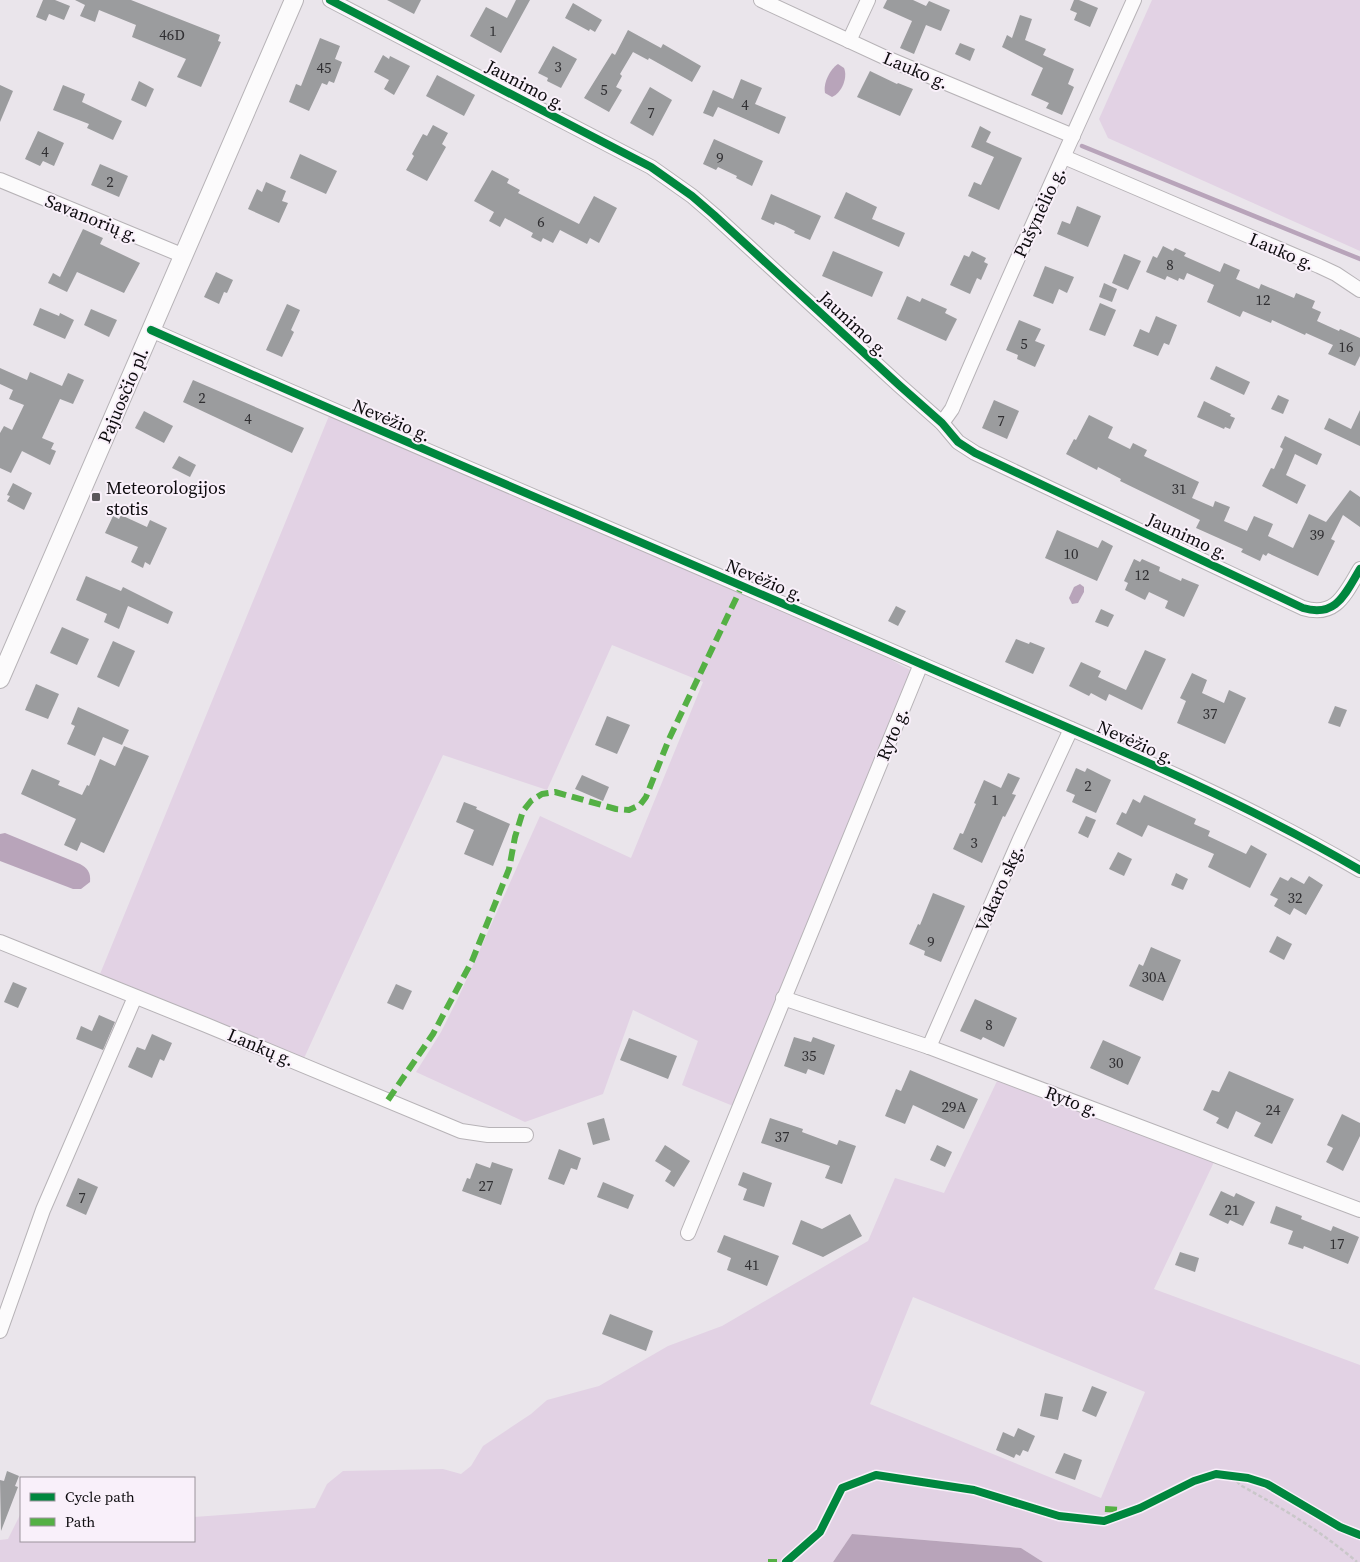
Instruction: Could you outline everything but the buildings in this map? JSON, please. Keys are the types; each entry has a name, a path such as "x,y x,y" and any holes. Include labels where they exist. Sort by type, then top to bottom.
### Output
{"main road":[{"name":"Pajuosčio pl.","path":"0,679 294,0"}],"street":[{"name":"Jaunimo g.","path":"330,0 651,167 670,179 714,215 898,385 942,423 958,442 975,453 1303,608 1320,611 1331,608 1340,601 1360,569"},
{"name":"Lauko g.","path":"761,0 884,57 1073,136"},
{"path":"850,41 868,0"},
{"name":"Pušynėlio g.","path":"942,423 952,409 999,298 1134,0"},
{"name":"Lauko g.","path":"1064,157 1319,266 1336,274 1360,290"},
{"name":"Savanorių g.","path":"0,180 184,256"},
{"name":"Nevėžio g.","path":"151,330 331,411 1071,729 1240,805 1283,826 1360,870"},
{"name":"Ryto g.","path":"688,1233 921,664"},
{"name":"Vakaro skg.","path":"929,1047 1020,839 1071,729"},
{"name":"Lankų g.","path":"0,942 461,1131 488,1135 526,1135"},
{"path":"0,1331 43,1210 135,997"},
{"name":"Ryto g.","path":"783,998 929,1047 1360,1210"}],"path":[{"path":"1233,1476 1240,1485 1299,1518 1334,1542 1357,1562"}],"shaded area":[{"path":"1152,0 1360,0 1360,251 1108,138 1099,119"},
{"path":"838,64 844,68 845,80 839,92 832,97 825,93 825,85 830,73"},
{"path":"331,411 742,586 746,596 856,641 912,671 733,1106 682,1085 698,1041 633,1010 603,1094 525,1122 416,1072 441,1032 459,996 540,816 631,858 703,682 612,645 547,790 443,755 300,1067 188,1012 100,974"},
{"path":"1080,584 1084,587 1084,592 1078,603 1072,604 1069,598 1074,587"},
{"path":"5,833 80,864 88,871 90,882 81,889 73,889 0,861 0,834"},
{"path":"997,1081 1214,1162 1154,1289 1360,1365 1360,1562 1043,1562 1021,1548 852,1534 833,1562 0,1562 0,1540 8,1539 20,1515 20,1542 195,1542 195,1517 315,1508 327,1484 343,1471 443,1469 461,1474 471,1466 483,1446 531,1414 547,1400 599,1386 668,1346 722,1326 868,1241 895,1178 944,1193","holes":["913,1297 1145,1392 1101,1498 870,1404"]},
{"path":"852,1534 1021,1548 1043,1562 833,1562"}],"waterway":[{"path":"1082,146 1360,259"}],"marked path":[{"path":"388,1100 433,1034 472,961 509,869 515,837 523,811 531,801 542,794 555,792 616,809 629,810 640,805 646,797 669,739 742,586"},
{"path":"1105,1509 1119,1510 1122,1513"},
{"path":"768,1562 777,1562"}],"cycle path":[{"path":"330,0 651,167 692,196 714,215 942,423 958,442 975,453 1303,608 1324,610 1332,607 1344,595 1360,569"},
{"path":"151,330 1144,761 1253,812 1360,870"},
{"path":"786,1562 820,1532 842,1488 876,1475 974,1490 1059,1516 1104,1521 1140,1508 1194,1481 1216,1474 1248,1478 1267,1484 1340,1527 1360,1535"}],"place":[{"name":"Meteorologijos stotis","path":"96,497"}]}
